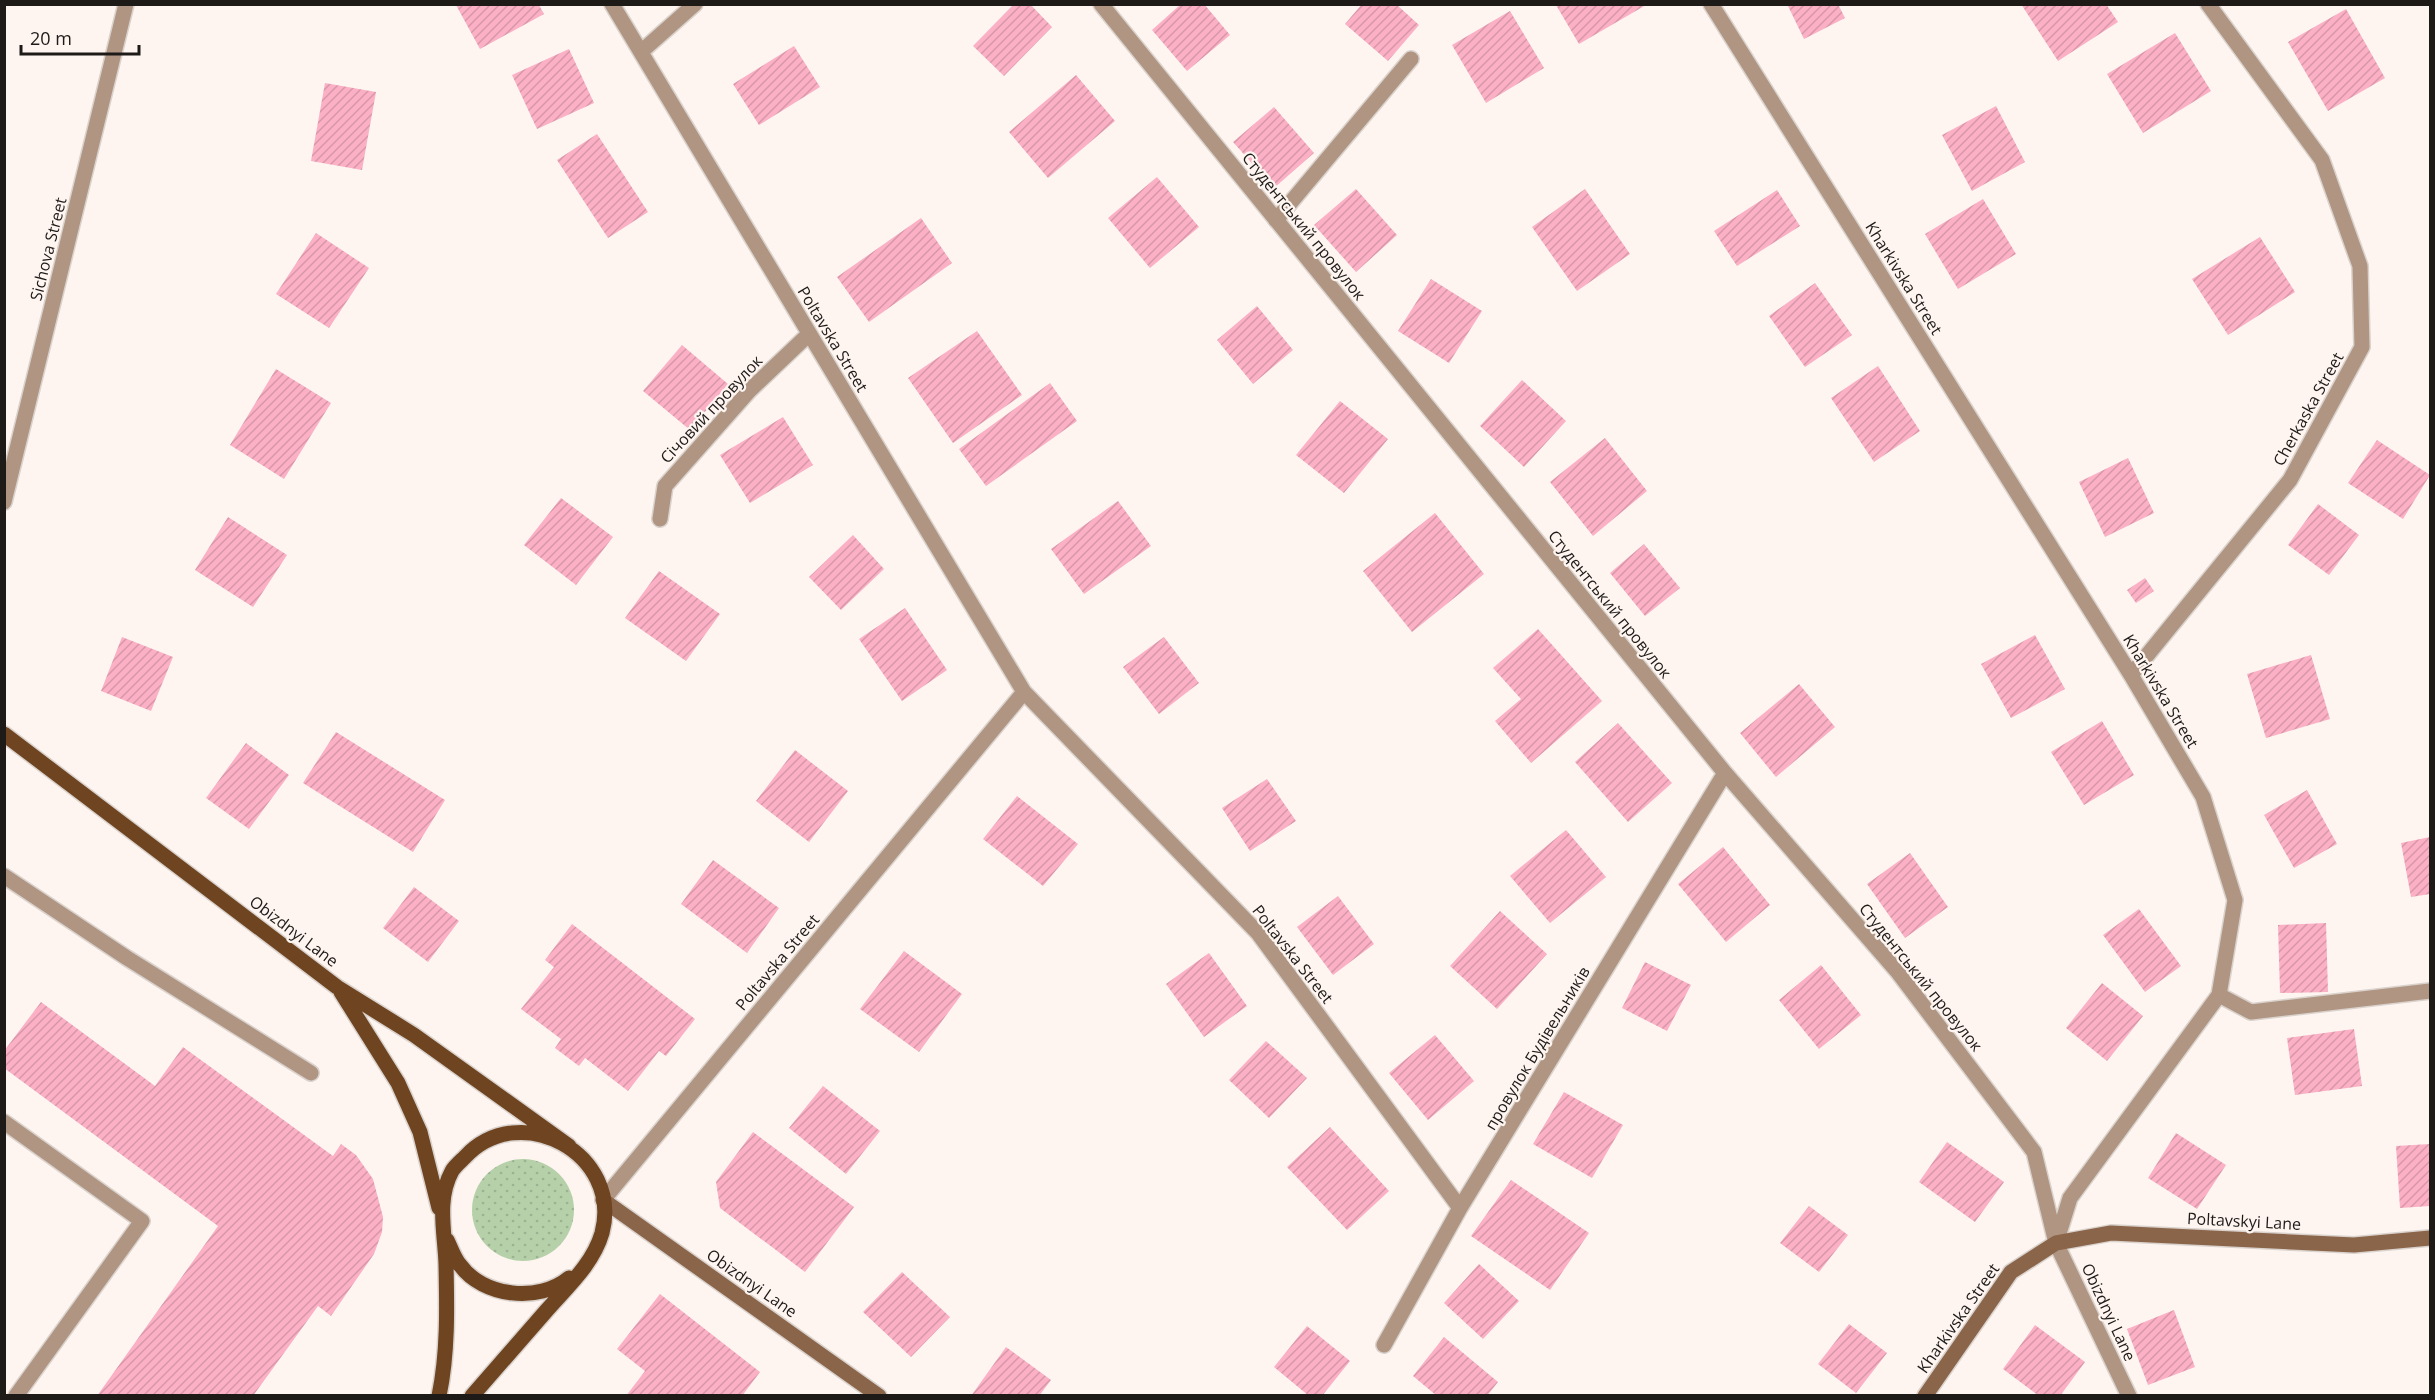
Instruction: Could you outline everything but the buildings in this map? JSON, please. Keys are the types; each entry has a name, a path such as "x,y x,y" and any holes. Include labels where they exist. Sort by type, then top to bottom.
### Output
{"main road":[{"name":"Obizdnyi Lane","path":"4,734 338,987 414,1035 569,1146"},
{"path":"338,987 398,1083 420,1132 432,1174 443,1234 460,1266 490,1288 525,1294 560,1286 588,1263"},
{"path":"439,1395 445,1368 446,1333 442,1200 453,1170 475,1146 506,1133 539,1133 569,1146 592,1169 603,1200 602,1233 588,1263 472,1395"}],"street":[{"name":"Sichova Street","path":"4,502 126,4"},
{"name":"Poltavska Street","path":"612,4 1023,692 1258,933 1460,1208"},
{"path":"642,51 695,4"},
{"name":"Студентський провулок","path":"1101,4 1725,774 1897,971 2034,1152 2056,1243"},
{"name":"Kharkivska Street","path":"1711,4 2131,675 2203,797 2235,900 2219,994 2070,1198 2056,1243 2011,1272 1926,1395"},
{"name":"Cherkaska Street","path":"2131,675 2290,480 2362,347 2360,266 2322,160 2208,4"},
{"path":"1276,220 1411,59"},
{"name":"Січовий провулок","path":"660,519 665,486 749,391 809,334"},
{"name":"Poltavska Street","path":"603,1200 1023,692"},
{"name":"провулок Будівельників","path":"1384,1346 1460,1208 1725,774"},
{"path":"4,876 127,958 311,1073"},
{"path":"2219,994 2251,1012 2430,991"},
{"path":"4,1122 142,1221 16,1395"},
{"name":"Obizdnyi Lane","path":"603,1200 879,1395"},
{"name":"Poltavskyi Lane","path":"2056,1243 2111,1233 2354,1245 2430,1238"},
{"name":"Obizdnyi Lane","path":"2056,1243 2128,1395"}],"green space":[{"path":"523,1159 543,1162 552,1167 566,1181 571,1190 574,1210 571,1230 566,1239 552,1253 543,1258 523,1261 503,1258 494,1253 480,1239 475,1230 472,1210 475,1190 480,1181 494,1167 503,1162"}]}
